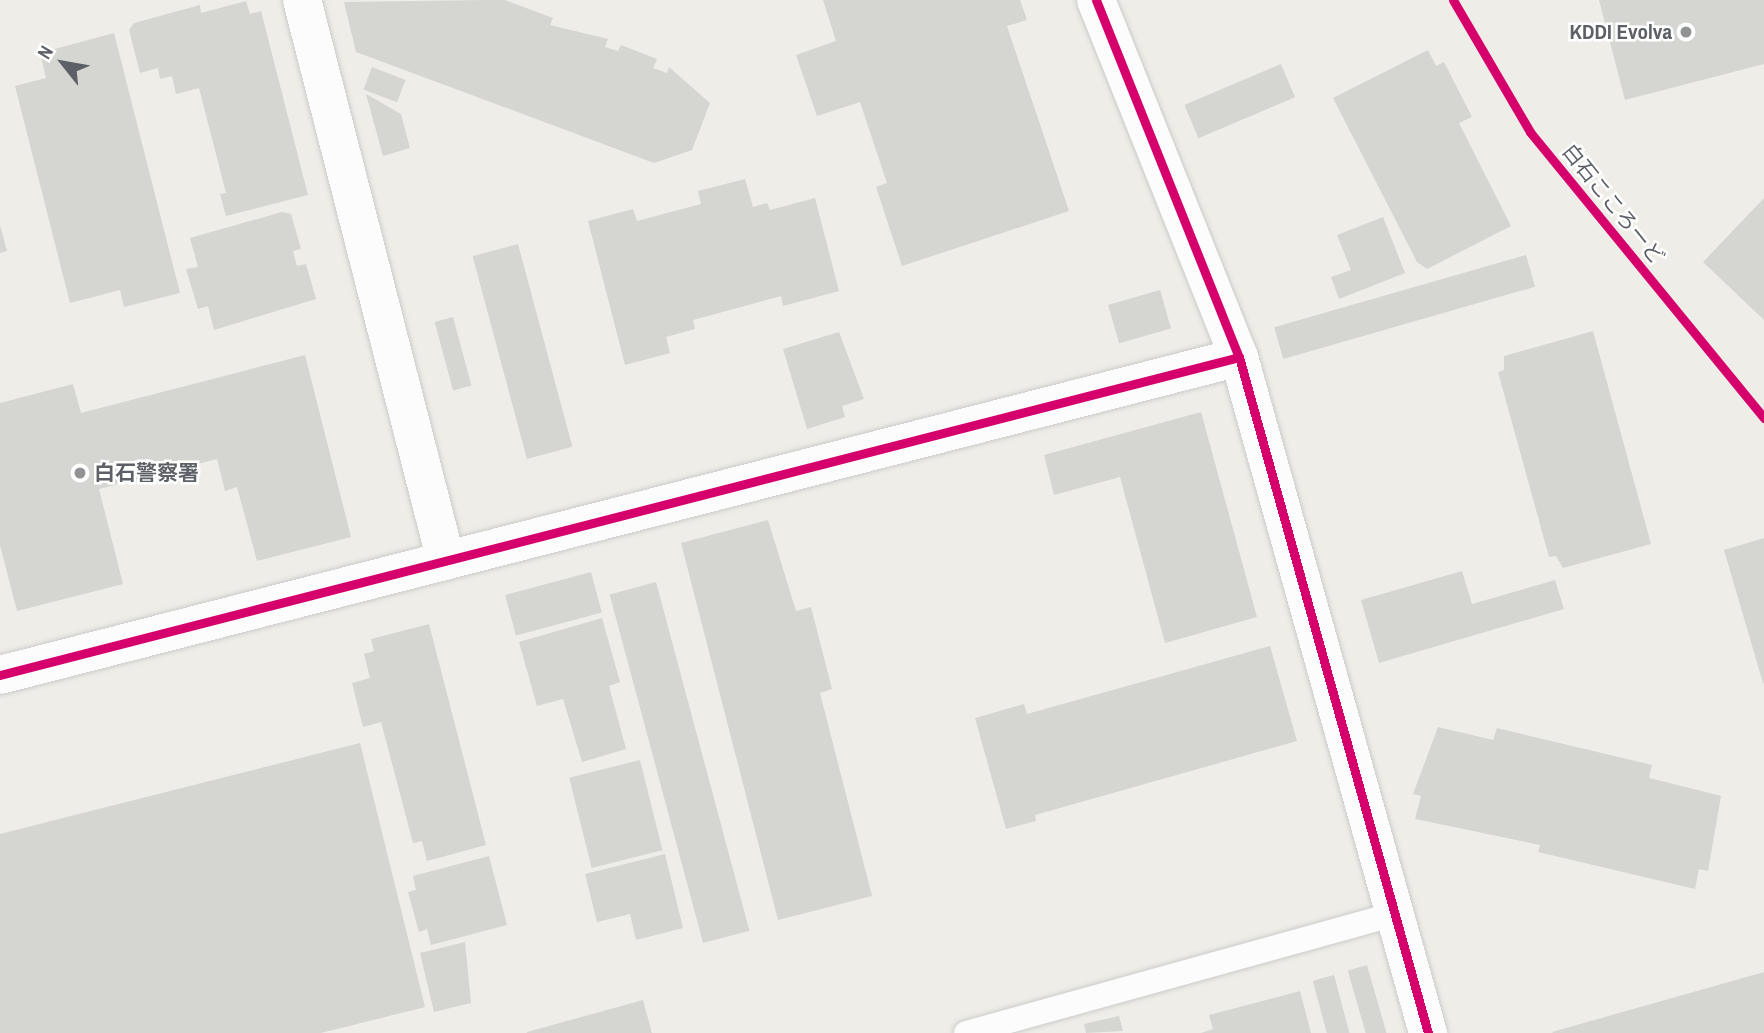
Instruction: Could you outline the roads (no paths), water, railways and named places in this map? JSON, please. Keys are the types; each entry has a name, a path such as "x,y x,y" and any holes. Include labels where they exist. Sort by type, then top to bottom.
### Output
{"street":[{"path":"302,0 446,561"},
{"path":"1096,0 1239,357 1428,1033"},
{"path":"0,675 1239,357"}],"lane":[{"path":"966,1033 1395,914"}],"place":[{"name":"KDDI Evolva","path":"1686,32"},
{"name":"白石警察署","path":"80,473"}]}
